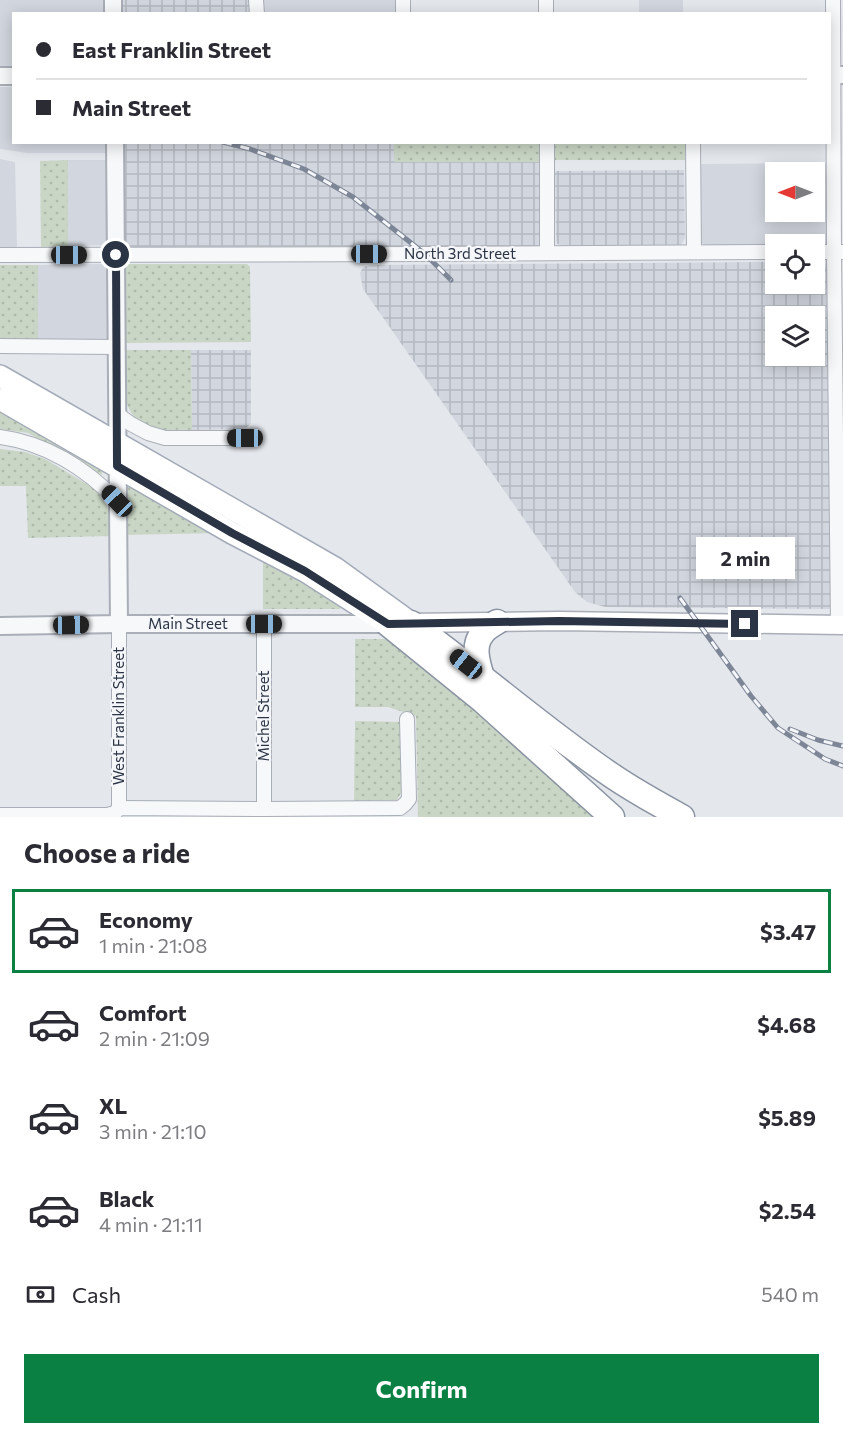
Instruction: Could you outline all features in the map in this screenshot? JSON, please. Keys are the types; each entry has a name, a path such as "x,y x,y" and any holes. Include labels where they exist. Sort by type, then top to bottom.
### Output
{"highway":[{"path":"482,677 477,660 477,645 481,634 497,622"},
{"path":"399,624 482,677 612,776 682,817"},
{"path":"399,624 612,817"}],"main road":[{"path":"0,376 335,568 399,624"},
{"path":"0,399 232,533 399,624"},
{"name":"Main Street","path":"399,624 559,621 841,625"}],"street":[{"path":"833,0 841,625"},
{"path":"115,144 119,624"},
{"path":"547,144 547,253"},
{"path":"693,144 694,252"},
{"name":"North 3rd Street","path":"0,255 765,252"},
{"path":"0,346 116,347"},
{"path":"117,414 148,433 165,438 245,438"},
{"path":"0,437 34,444 51,452 80,469 104,487 117,501"},
{"name":"West Franklin Street","path":"118,808 119,624"},
{"name":"Michel Street","path":"264,624 264,809"},
{"name":"Main Street","path":"0,626 399,624"},
{"path":"0,815 107,815 115,813 118,808 400,808 409,800 407,719"}],"shaded area":[{"path":"0,0 105,0 106,12 12,12 12,70 0,70"},
{"path":"120,0 250,0 250,12 120,12"},
{"path":"261,0 395,0 395,12 261,12"},
{"path":"639,0 683,0 683,12 639,12"},
{"path":"0,87 12,87 12,144 106,144 106,153 27,153 0,149"},
{"path":"121,144 394,144 395,162 540,162 540,245 124,247 122,243"},
{"path":"0,159 15,162 17,247 0,247"},
{"path":"68,160 106,160 108,241 105,245 68,246"},
{"path":"765,163 765,222 825,222 825,163 827,163 828,243 825,245 825,234 765,234 765,245 705,245 700,242 697,164"},
{"path":"684,170 685,238 681,245 557,244 555,171"},
{"path":"765,262 765,294 825,294 825,263 829,271 832,605 829,609 605,607 587,602 575,592 363,289 360,273 363,267 371,265"},
{"path":"102,264 108,270 107,342 38,341 38,265"},
{"path":"191,350 251,350 251,423 247,427 192,430"}],"green space":[{"path":"394,144 540,144 540,162 394,162"},
{"path":"555,144 685,144 685,160 555,160"},
{"path":"68,160 68,246 41,247 40,161"},
{"path":"125,264 247,264 250,267 251,342 124,343 123,267"},
{"path":"0,265 38,265 38,341 0,341"},
{"path":"123,350 191,350 192,430 158,429 145,425 136,418 125,398"},
{"path":"0,408 103,467 102,475 28,433 0,429"},
{"path":"0,449 25,452 45,459 95,489 107,506 110,536 28,538 26,486 0,486"},
{"path":"127,481 217,533 124,535 124,486"},
{"path":"263,558 334,600 341,605 340,609 263,609"},
{"path":"355,639 393,641 477,709 597,817 418,817 416,716 388,707 355,707"},
{"path":"355,721 401,722 401,793 397,800 354,801"}],"railway":[{"path":"231,144 304,169 353,197 425,254 451,280"},
{"path":"680,598 751,696 778,728 825,759 843,766"},
{"path":"790,729 818,740 843,746"}],"route":[{"path":"116,255 117,466 232,533 305,571 388,624 559,621 745,624"}]}
